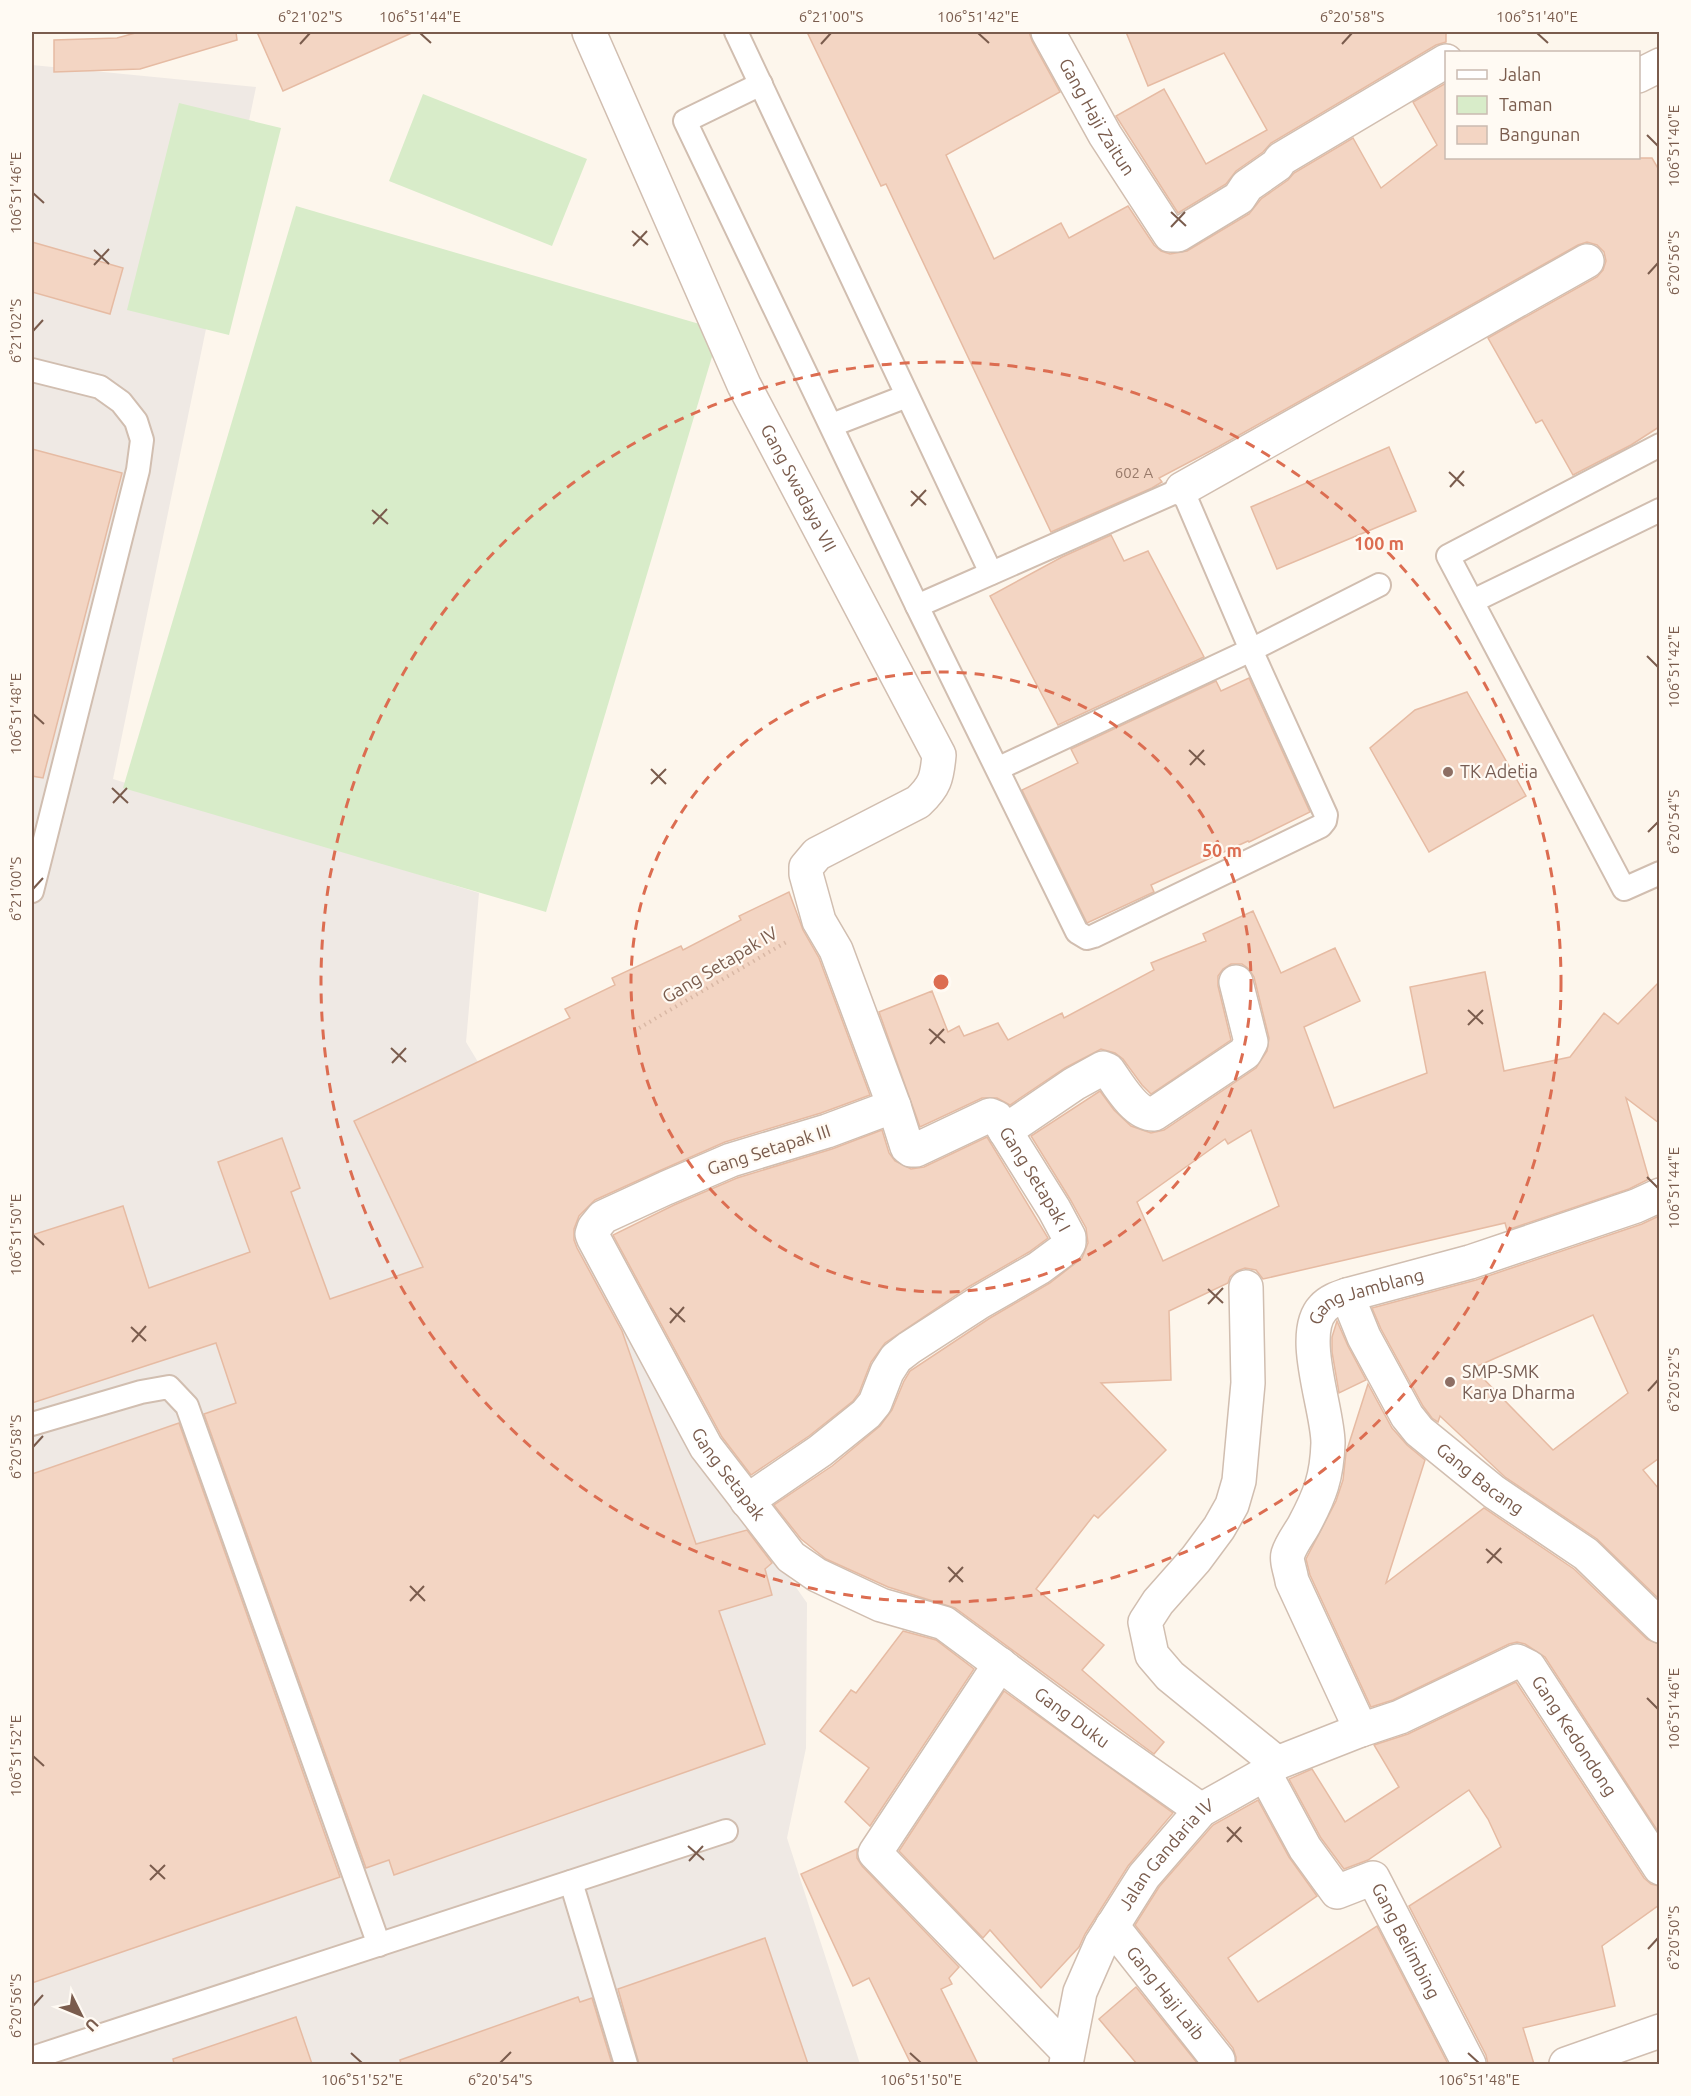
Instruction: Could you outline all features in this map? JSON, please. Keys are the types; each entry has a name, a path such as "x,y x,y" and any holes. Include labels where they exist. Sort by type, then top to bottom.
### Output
{"street":[{"name":"Gang Swadaya VII","path":"589,32 744,385 939,755 937,774 931,789 918,802 817,854 806,867 807,883"},
{"name":"Gang Haji Zaitun","path":"1048,32 1105,135 1170,236 1178,235 1239,198 1247,186 1277,165 1281,159 1445,62"},
{"path":"1640,75 1659,65"},
{"path":"1182,489 1587,261"},
{"name":"Gang Setapak I","path":"747,1501 820,1451 866,1414 875,1403 887,1372 896,1358 980,1302 1039,1268 1066,1248 1069,1243 1054,1209 997,1118 990,1114 916,1150 907,1147 836,950 819,921 807,883"},
{"path":"1005,1131 1074,1084 1103,1068 1108,1070 1127,1098 1146,1113 1154,1114 1245,1053 1249,1048 1251,1042 1236,982"},
{"name":"Gang Setapak III","path":"594,1239 592,1234 594,1228 603,1217 666,1188 731,1160 827,1131 894,1106"},
{"name":"Gang Jamblang","path":"1361,1730 1292,1581 1288,1555 1319,1498 1326,1467 1328,1439 1319,1390 1312,1329 1322,1308 1333,1300 1347,1295 1470,1262 1636,1206 1659,1195"},
{"name":"Gang Setapak","path":"594,1239 706,1447 791,1557 817,1575 881,1605 944,1623"},
{"path":"1246,1287 1248,1383 1239,1481 1232,1505 1213,1535 1158,1602 1145,1622 1152,1654 1170,1676 1271,1769"},
{"name":"Gang Bacang","path":"1347,1295 1364,1337 1407,1416 1419,1431 1494,1492 1586,1554 1659,1626"},
{"name":"Gang Duku","path":"944,1623 1103,1741 1201,1810"},
{"name":"Gang Kedondong","path":"1361,1730 1400,1717 1517,1661 1529,1666 1659,1868"},
{"path":"1000,1664 875,1853 1066,2058"},
{"name":"Jalan Gandaria IV","path":"1066,2058 1080,1992 1101,1944 1144,1876 1201,1810 1271,1769 1361,1730"},
{"name":"Gang Belimbing","path":"1271,1769 1305,1848 1337,1892 1373,1878 1469,2064"},
{"name":"Gang Haji Laib","path":"1112,1926 1218,2060"},
{"path":"1566,2064 1659,2031"}],"lane":[{"path":"736,32 991,573"},
{"path":"761,84 685,121 917,606 1077,932 1087,938 1094,936 1321,826 1325,821 1326,814 1251,650 1182,489 917,606"},
{"path":"32,370 100,387 121,402 136,421 142,440 138,470 32,891"},
{"path":"832,425 907,396"},
{"path":"1659,445 1448,556 1624,889 1659,873"},
{"path":"1473,601 1659,510"},
{"path":"997,769 1251,650 1379,585"},
{"path":"32,1424 141,1392 170,1387 187,1406 380,1945"},
{"path":"32,2058 726,1831"},
{"path":"571,1882 626,2064"}],"path":[{"name":"Gang Setapak IV","path":"634,1031 819,921"}],"shaded area":[{"path":"32,65 256,87 113,779 479,893 466,1042 594,1255 692,1439 807,1603 806,1748 787,1838 860,2064 32,2064"}],"green space":[{"path":"423,94 587,159 552,246 389,181"},
{"path":"179,103 281,128 229,335 127,310"},
{"path":"296,206 720,330 546,912 123,788"}],"building":[{"path":"139,32 236,32 237,40 140,69 54,72 54,40 117,38"},
{"path":"257,32 414,32 283,91"},
{"path":"807,32 1029,32 1060,92 946,155 994,259 1061,223 1069,238 1128,206 1154,245 1161,251 1170,254 1187,251 1249,214 1261,199 1294,173 1353,138 1381,188 1437,145 1413,102 1445,84 1445,159 1652,158 1659,170 1659,427 1631,445 1573,475 1542,420 1536,423 1488,338 1597,277 1606,261 1604,252 1597,245 1587,242 1159,478 1162,482 1152,488 1051,532 886,184 881,186"},
{"path":"1126,32 1446,32 1446,42 1436,45 1271,143 1263,152 1236,171 1226,184 1178,213 1116,116 1164,89 1206,164 1267,130 1224,53 1148,86"},
{"path":"32,242 123,268 110,314 32,292"},
{"path":"1389,447 1416,511 1277,569 1251,507"},
{"path":"32,449 122,473 43,778 32,776"},
{"path":"1111,535 1124,561 1148,551 1204,657 1058,725 990,596 1062,557"},
{"path":"1249,678 1310,812 1249,842 1151,885 1154,892 1087,923 1022,790 1078,763 1071,749 1216,681 1221,691"},
{"name":"TK Adetia","path":"1467,692 1526,796 1429,852 1370,748 1415,710"},
{"path":"789,892 803,930 819,958 870,1095 821,1113 725,1142 659,1171 595,1200 579,1216 574,1229 577,1248 622,1331 696,1544 747,1530 772,1563 765,1569 772,1595 719,1611 765,1744 394,1875 389,1860 366,1868 204,1414 236,1403 216,1343 32,1403 32,1235 123,1206 149,1288 250,1252 218,1162 282,1138 300,1188 291,1192 330,1299 423,1267 354,1121 570,1018 565,1009 615,985 612,978 681,946 683,950 741,920 739,916"},
{"path":"1253,911 1281,973 1335,948 1360,1001 1304,1027 1334,1108 1427,1073 1410,987 1485,972 1504,1071 1570,1057 1604,1013 1618,1024 1659,982 1659,1123 1626,1098 1649,1179 1629,1189 1507,1230 1505,1223 1263,1279 1256,1270 1245,1268 1230,1277 1228,1283 1169,1311 1171,1380 1101,1383 1166,1450 1098,1518 1094,1515 1036,1589 1104,1645 1082,1670 1164,1742 1154,1754 955,1608 888,1587 826,1559 801,1539 774,1505 832,1466 880,1426 892,1410 910,1371 990,1318 1050,1283 1082,1258 1088,1243 1086,1228 1031,1136 1100,1091 1114,1110 1131,1126 1151,1133 1164,1130 1256,1068 1267,1051 1269,1038 1254,977 1242,964 1231,964 1218,976 1218,986 1231,1040 1151,1094 1123,1059 1115,1053 1101,1049 1065,1068 1010,1105 997,1098 982,1098 920,1127 879,1012 932,991 948,1032 959,1026 964,1036 998,1023 1008,1040 1062,1013 1064,1018 1154,970 1151,963 1206,941 1203,934","holes":["1251,1130 1279,1206 1163,1261 1137,1202 1225,1139 1228,1144"]},
{"path":"882,1130 889,1153 895,1161 911,1169 924,1167 987,1137 1048,1238 1029,1252 970,1286 885,1343 871,1362 859,1393 853,1401 809,1436 751,1475 722,1437 613,1235 737,1178 832,1149"},
{"path":"1659,1216 1659,1463 1658,1459 1643,1470 1659,1489 1659,1599 1597,1539 1505,1477 1440,1416 1438,1422 1432,1418 1423,1406 1381,1329 1372,1308 1476,1280 1642,1224","holes":["1593,1315 1628,1393 1553,1450 1473,1368"]},
{"path":"1337,1321 1366,1380 1339,1393 1332,1352 1332,1337"},
{"path":"1368,1384 1392,1428 1425,1460 1386,1583 1484,1508 1574,1569 1647,1639 1659,1644 1659,1833 1545,1657 1525,1644 1517,1642 1509,1644 1393,1700 1371,1707 1310,1575 1306,1559 1336,1501 1343,1480 1346,1453"},
{"path":"179,1423 340,1877 32,1983 32,1474"},
{"path":"903,1631 936,1640 974,1669 870,1826 845,1802 869,1768 820,1731 851,1690 856,1693"},
{"path":"1516,1682 1644,1878 1651,1884 1659,1886 1659,1905 1602,1946 1615,2006 1523,2028 1534,2064 1488,2064 1486,2055 1409,1906 1501,1847 1488,1819 1469,1790 1368,1860 1344,1869 1321,1838 1289,1779 1312,1769 1345,1822 1399,1787 1374,1745 1408,1734"},
{"path":"1004,1691 1173,1813 1128,1866 1079,1947 1041,1988 990,1930 983,1938 899,1851"},
{"path":"1258,1800 1289,1857 1317,1896 1228,1958 1258,2002 1377,1926 1448,2064 1236,2064 1233,2048 1135,1925 1159,1887 1213,1825"},
{"path":"857,1849 857,1858 862,1866 959,1967 949,1978 952,1984 941,1989 978,2064 911,2064 869,1978 853,1986 801,1874"},
{"path":"765,1938 808,2064 639,2064 618,1989"},
{"path":"1136,1987 1198,2064 1137,2064 1099,2019"},
{"path":"578,1997 580,2002 592,1998 612,2064 401,2064 400,2060"},
{"path":"296,2017 312,2064 174,2064 173,2059"}],"place":[{"name":"TK Adetia","path":"1448,772"},
{"name":"SMP-SMK Karya Dharma","path":"1450,1382"}]}
